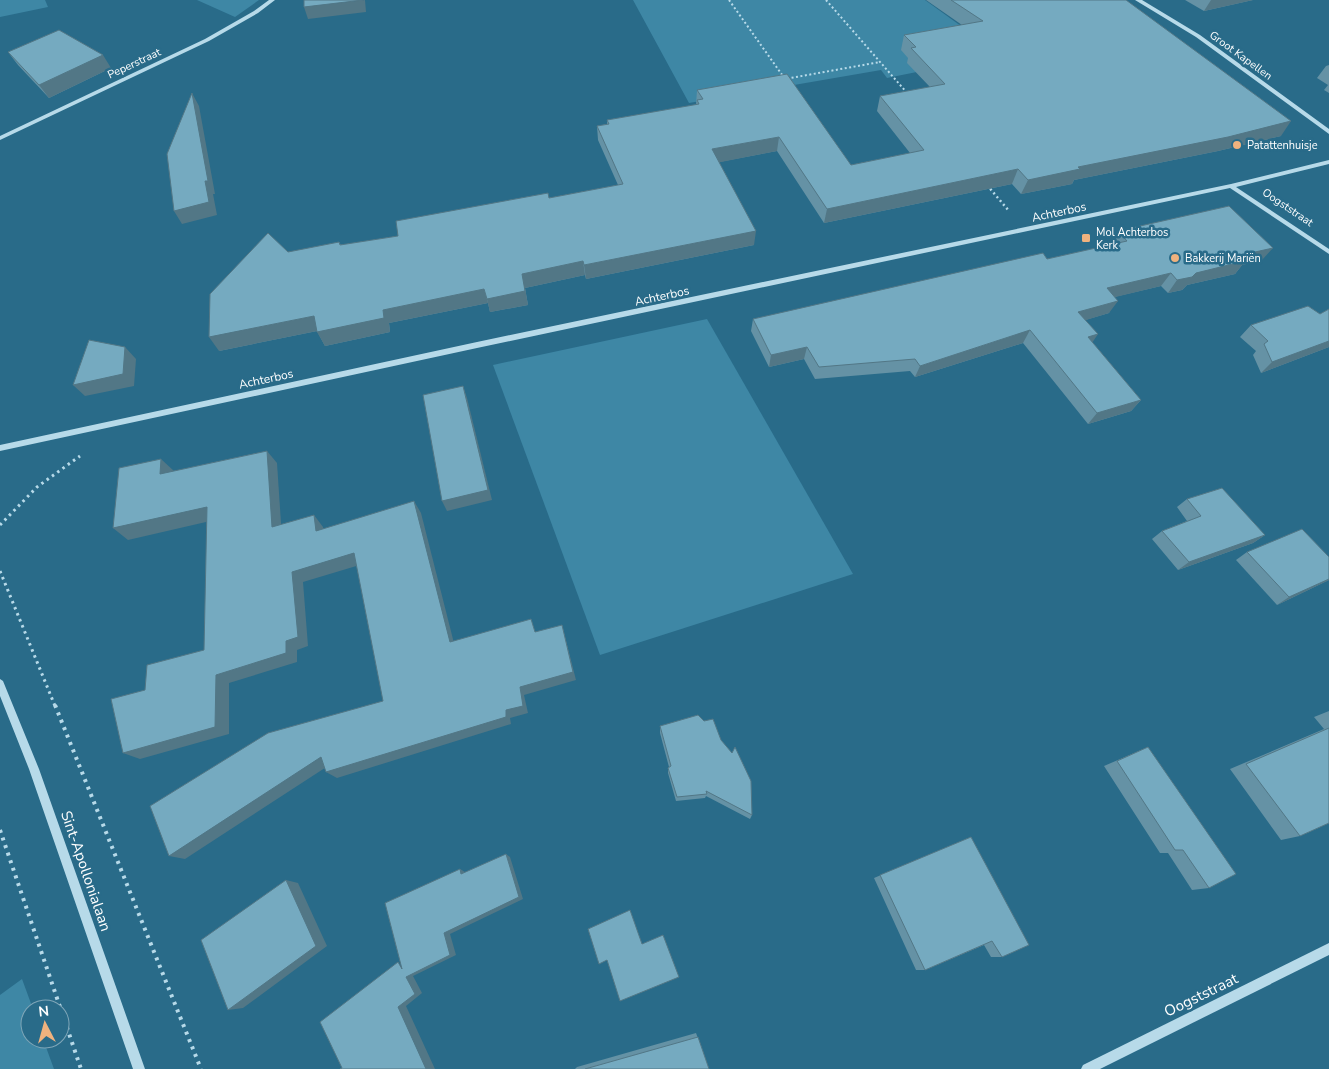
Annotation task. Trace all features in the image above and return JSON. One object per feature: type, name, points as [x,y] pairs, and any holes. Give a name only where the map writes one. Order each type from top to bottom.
[{"type":"street","name":"Peperstraat","points":[[0,138],[207,40],[256,12],[272,0]]},
{"type":"street","name":"Groot Kapellen","points":[[1138,0],[1198,36],[1329,132]]},
{"type":"street","name":"Achterbos","points":[[0,448],[1231,186],[1329,162]]},
{"type":"street","name":"Oogststraat","points":[[1231,186],[1329,252]]},
{"type":"street","name":"Sint-Apollonialaan","points":[[0,684],[34,769],[139,1069]]},
{"type":"street","name":"Oogststraat","points":[[1087,1069],[1329,949]]},
{"type":"path","points":[[729,0],[786,79],[880,62]]},
{"type":"path","points":[[826,0],[912,98]]},
{"type":"path","points":[[982,179],[1026,230]]},
{"type":"path","points":[[0,525],[28,494],[51,474],[82,454]]},
{"type":"path","points":[[0,573],[110,837],[202,1069]]},
{"type":"path","points":[[0,830],[81,1069]]},
{"type":"shaded area","points":[[0,0],[45,0],[48,7],[0,17]]},
{"type":"shaded area","points":[[197,0],[259,0],[235,17]]},
{"type":"shaded area","points":[[633,0],[925,0],[1001,55],[887,78],[881,70],[689,103]]},
{"type":"shaded area","points":[[707,319],[853,574],[600,655],[493,365]]},
{"type":"shaded area","points":[[22,979],[29,999],[20,999],[20,1049],[47,1049],[54,1069],[0,1069],[0,995]]},
{"type":"building","points":[[304,0],[363,0],[304,7]]},
{"type":"building","points":[[951,0],[1126,0],[1291,121],[1228,137],[1078,167],[1080,169],[1028,180],[1018,169],[827,209],[779,137],[712,149],[756,231],[584,265],[583,261],[522,274],[525,291],[487,299],[484,289],[383,310],[384,318],[317,332],[314,316],[209,337],[210,294],[268,233],[288,252],[339,242],[340,245],[398,236],[396,221],[548,193],[549,198],[623,184],[597,126],[609,124],[607,120],[699,104],[697,100],[703,99],[697,90],[787,74],[851,165],[924,150],[880,96],[945,84],[911,48],[916,47],[904,35],[983,21]]},
{"type":"building","points":[[59,30],[103,55],[39,85],[8,52]]},
{"type":"building","points":[[192,93],[208,181],[205,181],[209,202],[174,211],[167,154]]},
{"type":"building","points":[[1229,206],[1273,248],[1237,256],[1245,261],[1196,273],[1192,277],[1177,280],[1171,273],[1107,288],[1118,301],[1078,312],[1098,334],[1088,337],[1141,400],[1097,413],[1030,330],[920,366],[915,359],[819,367],[807,347],[771,355],[753,319],[1043,253],[1047,259],[1127,241],[1118,231]]},
{"type":"building","points":[[1308,306],[1320,314],[1329,309],[1329,341],[1272,362],[1264,344],[1268,341],[1251,325]]},
{"type":"building","points":[[89,340],[125,347],[123,374],[73,385]]},
{"type":"building","points":[[463,386],[488,490],[442,501],[423,395]]},
{"type":"building","points":[[267,451],[272,527],[314,515],[316,531],[414,501],[450,642],[531,619],[535,632],[562,625],[573,672],[520,687],[523,706],[506,710],[506,717],[326,772],[321,757],[169,856],[150,806],[268,733],[383,701],[354,553],[292,572],[298,637],[286,641],[286,653],[216,675],[215,727],[123,753],[111,699],[145,690],[147,665],[204,650],[207,507],[113,528],[119,468],[161,459],[160,474]]},
{"type":"building","points":[[1222,488],[1265,535],[1189,562],[1162,531],[1201,516],[1187,499]]},
{"type":"building","points":[[1302,529],[1329,557],[1329,579],[1289,597],[1247,552]]},
{"type":"building","points":[[698,715],[704,721],[713,719],[721,740],[732,753],[735,747],[751,781],[752,815],[706,791],[707,794],[677,797],[668,768],[671,766],[660,726]]},
{"type":"building","points":[[1329,728],[1329,823],[1300,836],[1246,764]]},
{"type":"building","points":[[1148,747],[1236,874],[1209,888],[1183,850],[1175,850],[1117,761]]},
{"type":"building","points":[[971,837],[1029,945],[1002,957],[992,941],[925,970],[880,875]]},
{"type":"building","points":[[506,854],[519,897],[444,933],[450,955],[406,977],[415,994],[398,1007],[426,1069],[340,1069],[342,1068],[320,1022],[398,962],[402,969],[385,903],[460,869],[461,874]]},
{"type":"building","points":[[286,880],[316,946],[228,1010],[201,940]]},
{"type":"building","points":[[630,910],[642,944],[663,935],[679,977],[620,1001],[607,960],[599,964],[588,929]]},
{"type":"building","points":[[698,1037],[709,1069],[585,1069]]},
{"type":"place","name":"Patattenhuisje","points":[[1237,145]]},
{"type":"place","name":"Mol Achterbos Kerk","points":[[1086,238]]},
{"type":"place","name":"Bakkerij Mariën","points":[[1175,258]]}]
